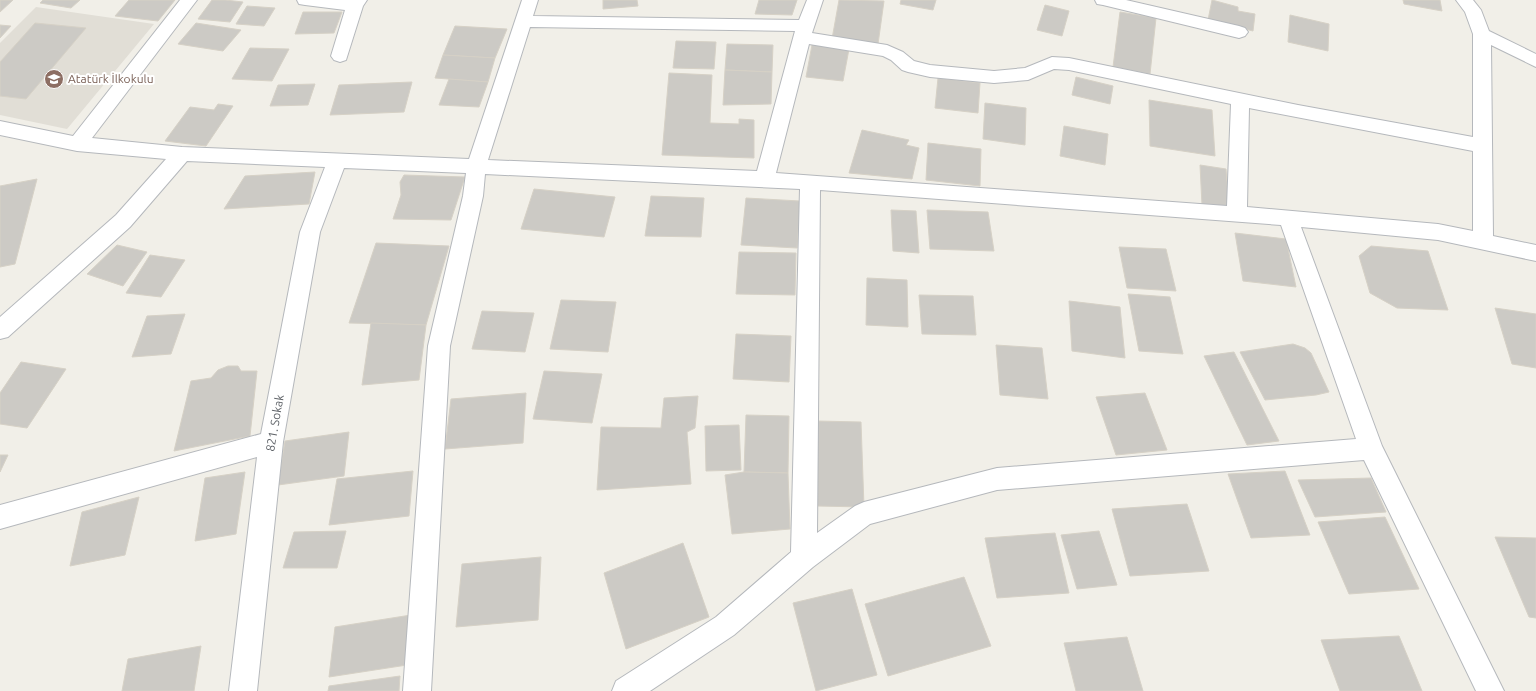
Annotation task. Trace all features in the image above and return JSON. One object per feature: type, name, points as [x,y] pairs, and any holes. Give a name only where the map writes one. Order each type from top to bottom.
[{"type":"street","points":[[77,144],[189,0]]},
{"type":"street","points":[[305,0],[357,3],[340,56]]},
{"type":"street","points":[[417,691],[439,346],[474,196],[477,165],[530,0]]},
{"type":"street","points":[[765,179],[804,32],[815,0]]},
{"type":"street","points":[[1103,0],[1239,32]]},
{"type":"street","points":[[1464,0],[1472,10],[1482,34],[1483,242]]},
{"type":"street","points":[[524,21],[715,23],[804,32],[887,51],[897,56],[908,66],[930,72],[994,77],[1028,74],[1052,63],[1069,64],[1483,146]]},
{"type":"street","points":[[1482,34],[1536,61]]},
{"type":"street","points":[[1237,215],[1240,99]]},
{"type":"street","points":[[0,128],[77,144],[182,154],[477,165],[765,179],[1288,218],[1438,232],[1536,253]]},
{"type":"street","points":[[0,330],[123,221],[182,154]]},
{"type":"street","name":"821. Sokak","points":[[243,691],[271,442],[310,232],[337,160]]},
{"type":"street","points":[[804,558],[810,183]]},
{"type":"street","points":[[1288,218],[1370,449],[1490,691]]},
{"type":"street","points":[[0,517],[271,442]]},
{"type":"street","points":[[626,691],[725,626],[804,558],[864,514],[997,479],[1370,449]]},
{"type":"shaded area","name":"Atatürk İlkokulu","points":[[36,7],[154,24],[67,129],[0,115],[0,43]]},
{"type":"building","points":[[0,0],[13,0],[0,12]]},
{"type":"building","points":[[43,0],[80,0],[71,8],[40,3]]},
{"type":"building","points":[[129,0],[175,0],[158,21],[115,16]]},
{"type":"building","points":[[212,0],[243,2],[230,22],[198,19]]},
{"type":"building","points":[[603,0],[637,0],[638,6],[603,9]]},
{"type":"building","points":[[759,0],[797,0],[792,15],[755,14]]},
{"type":"building","points":[[839,0],[884,1],[878,44],[832,39]]},
{"type":"building","points":[[901,0],[936,0],[933,10],[900,4]]},
{"type":"building","points":[[1212,0],[1238,7],[1238,11],[1255,14],[1253,31],[1208,20]]},
{"type":"building","points":[[1403,0],[1440,0],[1442,11],[1404,4]]},
{"type":"building","points":[[1045,5],[1069,11],[1062,36],[1037,30]]},
{"type":"building","points":[[247,6],[275,8],[264,26],[236,24]]},
{"type":"building","points":[[303,12],[342,12],[334,33],[295,34]]},
{"type":"building","points":[[1120,12],[1156,18],[1150,74],[1113,67]]},
{"type":"building","points":[[1290,15],[1329,24],[1328,51],[1288,42]]},
{"type":"building","points":[[35,23],[86,28],[26,99],[0,96],[0,62]]},
{"type":"building","points":[[196,23],[241,30],[223,51],[178,44]]},
{"type":"building","points":[[0,25],[11,26],[0,38]]},
{"type":"building","points":[[455,26],[507,29],[495,58],[443,55]]},
{"type":"building","points":[[676,41],[716,42],[714,69],[673,68]]},
{"type":"building","points":[[727,44],[773,45],[772,72],[725,70]]},
{"type":"building","points":[[812,45],[849,49],[843,81],[806,77]]},
{"type":"building","points":[[250,48],[289,49],[272,81],[232,79]]},
{"type":"building","points":[[443,55],[495,58],[488,82],[435,78]]},
{"type":"building","points":[[725,70],[772,72],[771,104],[723,105]]},
{"type":"building","points":[[669,73],[712,75],[710,123],[739,124],[739,119],[754,120],[754,158],[662,155]]},
{"type":"building","points":[[1076,77],[1113,86],[1110,104],[1072,95]]},
{"type":"building","points":[[938,78],[980,83],[978,113],[935,108]]},
{"type":"building","points":[[449,79],[488,82],[479,107],[439,105]]},
{"type":"building","points":[[412,82],[404,112],[330,115],[339,85]]},
{"type":"building","points":[[315,84],[308,105],[270,106],[278,85]]},
{"type":"building","points":[[1149,100],[1212,110],[1215,156],[1150,146]]},
{"type":"building","points":[[985,103],[1026,108],[1025,145],[983,139]]},
{"type":"building","points":[[218,104],[233,106],[206,146],[165,141],[190,107],[214,110]]},
{"type":"building","points":[[1064,126],[1108,134],[1105,165],[1060,156]]},
{"type":"building","points":[[862,130],[909,140],[906,145],[919,148],[912,179],[849,173]]},
{"type":"building","points":[[928,143],[981,149],[980,186],[926,180]]},
{"type":"building","points":[[1200,165],[1226,169],[1229,209],[1202,205]]},
{"type":"building","points":[[315,172],[309,204],[224,209],[245,176]]},
{"type":"building","points":[[404,175],[465,177],[451,220],[393,219],[401,195],[400,182]]},
{"type":"building","points":[[37,179],[15,264],[0,267],[0,186]]},
{"type":"building","points":[[534,189],[615,197],[604,237],[521,229]]},
{"type":"building","points":[[651,196],[704,198],[701,237],[645,236]]},
{"type":"building","points":[[746,198],[800,201],[797,248],[741,245]]},
{"type":"building","points":[[891,210],[916,211],[919,253],[893,251]]},
{"type":"building","points":[[927,210],[988,212],[994,251],[930,249]]},
{"type":"building","points":[[1235,233],[1286,239],[1296,287],[1243,281]]},
{"type":"building","points":[[376,243],[449,246],[426,325],[349,323]]},
{"type":"building","points":[[117,245],[147,252],[123,286],[87,274]]},
{"type":"building","points":[[1371,246],[1428,251],[1448,310],[1397,308],[1370,293],[1359,256]]},
{"type":"building","points":[[1119,247],[1166,249],[1176,291],[1127,288]]},
{"type":"building","points":[[739,252],[796,253],[795,295],[736,294]]},
{"type":"building","points":[[150,255],[185,260],[161,297],[126,293]]},
{"type":"building","points":[[867,278],[907,280],[908,327],[866,325]]},
{"type":"building","points":[[1128,294],[1170,297],[1183,354],[1139,351]]},
{"type":"building","points":[[919,295],[973,296],[976,335],[922,334]]},
{"type":"building","points":[[561,300],[616,302],[608,352],[550,349]]},
{"type":"building","points":[[1069,301],[1120,307],[1125,358],[1072,351]]},
{"type":"building","points":[[1495,308],[1536,314],[1536,368],[1512,364]]},
{"type":"building","points":[[482,311],[534,313],[525,352],[472,349]]},
{"type":"building","points":[[185,314],[171,354],[132,357],[147,316]]},
{"type":"building","points":[[371,323],[426,325],[419,380],[362,385]]},
{"type":"building","points":[[736,334],[791,336],[789,382],[733,379]]},
{"type":"building","points":[[1293,344],[1305,348],[1311,353],[1329,392],[1316,395],[1265,400],[1240,352]]},
{"type":"building","points":[[996,345],[1042,348],[1048,399],[1000,395]]},
{"type":"building","points":[[1234,352],[1279,441],[1247,445],[1204,356]]},
{"type":"building","points":[[21,362],[66,369],[27,428],[0,424],[0,393]]},
{"type":"building","points":[[228,366],[238,366],[241,371],[257,371],[250,436],[174,451],[191,381],[211,378],[218,370]]},
{"type":"building","points":[[544,371],[602,374],[592,423],[533,419]]},
{"type":"building","points":[[526,393],[523,443],[445,449],[451,399]]},
{"type":"building","points":[[1145,393],[1167,450],[1116,455],[1096,397]]},
{"type":"building","points":[[698,396],[695,428],[687,432],[691,484],[597,490],[601,427],[661,428],[664,398]]},
{"type":"building","points":[[746,415],[789,416],[788,473],[744,472]]},
{"type":"building","points":[[817,421],[861,422],[864,507],[817,506]]},
{"type":"building","points":[[739,425],[741,470],[706,471],[705,426]]},
{"type":"building","points":[[349,432],[344,476],[278,485],[285,441]]},
{"type":"building","points":[[0,455],[8,455],[0,472]]},
{"type":"building","points":[[413,471],[409,516],[329,525],[337,479]]},
{"type":"building","points":[[1285,471],[1310,535],[1251,538],[1228,474]]},
{"type":"building","points":[[245,472],[236,534],[195,541],[205,478]]},
{"type":"building","points":[[744,472],[788,473],[790,529],[732,534],[725,475]]},
{"type":"building","points":[[1371,478],[1386,512],[1315,517],[1298,480]]},
{"type":"building","points":[[139,497],[125,555],[70,566],[82,512]]},
{"type":"building","points":[[1187,504],[1209,571],[1130,576],[1112,509]]},
{"type":"building","points":[[1385,517],[1419,589],[1349,594],[1318,522]]},
{"type":"building","points":[[346,531],[337,568],[283,568],[294,532]]},
{"type":"building","points":[[1099,531],[1117,585],[1077,589],[1061,535]]},
{"type":"building","points":[[1055,533],[1069,593],[997,598],[985,538]]},
{"type":"building","points":[[1495,537],[1536,538],[1536,618],[1529,617]]},
{"type":"building","points":[[683,543],[709,617],[626,649],[604,573]]},
{"type":"building","points":[[541,557],[538,620],[456,627],[462,564]]},
{"type":"building","points":[[964,577],[991,646],[888,676],[865,604]]},
{"type":"building","points":[[852,589],[877,675],[816,691],[793,603]]},
{"type":"building","points":[[411,615],[407,665],[329,677],[335,627]]},
{"type":"building","points":[[1399,636],[1422,691],[1340,691],[1321,640]]},
{"type":"building","points":[[1127,637],[1143,691],[1076,691],[1064,643]]},
{"type":"building","points":[[201,646],[194,691],[122,691],[128,659]]},
{"type":"building","points":[[400,676],[399,691],[328,691],[329,686]]},
{"type":"place","name":"Atatürk İlkokulu","points":[[54,79]]}]
